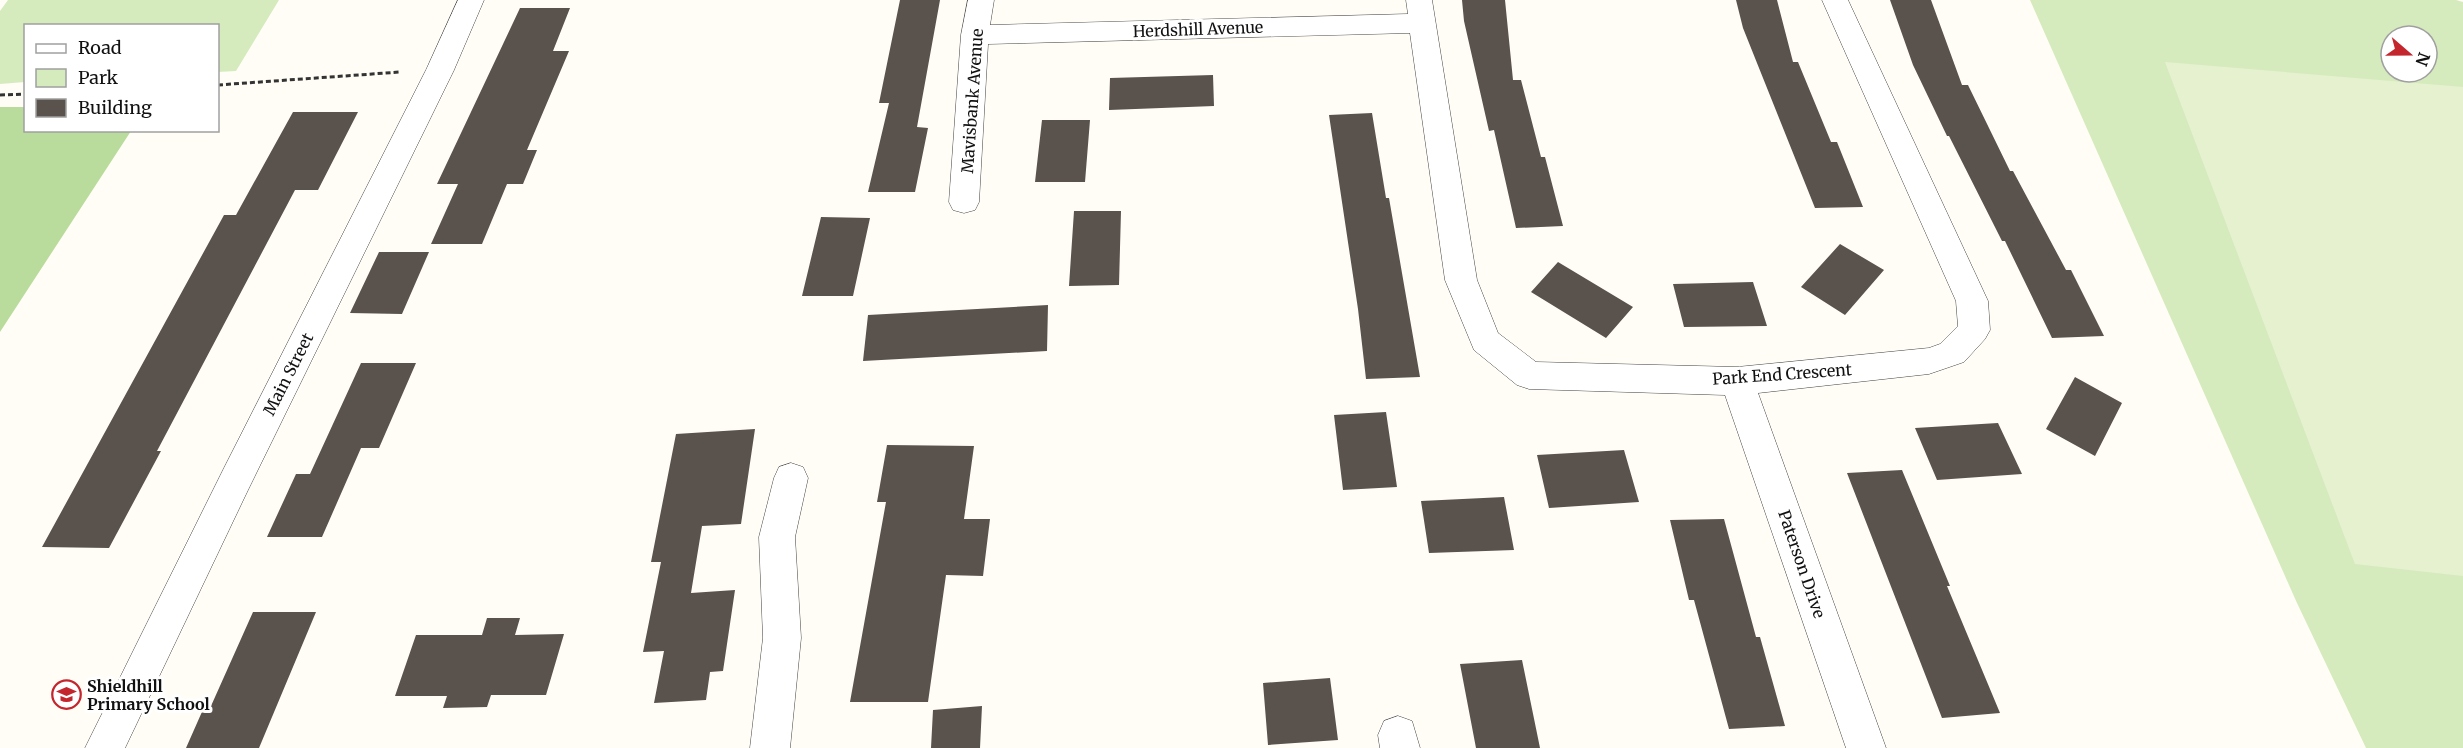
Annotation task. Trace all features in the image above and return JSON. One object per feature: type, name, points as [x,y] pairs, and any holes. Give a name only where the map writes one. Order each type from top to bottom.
[{"type":"street","name":"Main Street","points":[[105,748],[440,70],[471,0]]},
{"type":"street","name":"Mavisbank Avenue","points":[[964,202],[975,35],[981,0]]},
{"type":"street","name":"Park End Crescent","points":[[1421,11],[1461,280],[1485,341],[1529,375],[1605,379],[1737,381],[1929,362],[1952,353],[1974,330],[1972,301],[1875,94],[1835,0]]},
{"type":"street","name":"Herdshill Avenue","points":[[975,35],[1421,11]]},
{"type":"street","name":"Paterson Drive","points":[[1737,381],[1866,748]]},
{"type":"street","points":[[770,748],[782,638],[777,537],[791,478]]},
{"type":"path","points":[[219,86],[440,70]]},
{"type":"path","points":[[0,95],[24,94]]},
{"type":"green space","points":[[8,0],[279,0],[236,71],[219,72],[219,24],[24,24],[24,82],[0,84],[0,11]]},
{"type":"green space","points":[[2030,0],[2456,0],[2463,2],[2463,748],[2366,748],[2297,603]]},
{"type":"green space","points":[[2165,62],[2379,80],[2379,84],[2463,87],[2463,576],[2355,564]]},
{"type":"green space","points":[[0,107],[24,107],[24,132],[130,132],[0,332]]},
{"type":"building","points":[[900,0],[940,0],[917,127],[928,128],[915,192],[868,192],[889,103],[879,103]]},
{"type":"building","points":[[1462,0],[1505,0],[1513,80],[1521,80],[1541,157],[1545,157],[1563,226],[1516,228],[1494,130],[1489,131],[1464,21]]},
{"type":"building","points":[[1736,0],[1777,0],[1793,62],[1798,62],[1831,142],[1837,142],[1863,207],[1815,208],[1743,28]]},
{"type":"building","points":[[1890,0],[1931,0],[1962,85],[1968,85],[2010,171],[2013,171],[2066,270],[2071,270],[2104,336],[2052,338],[2005,241],[2002,241],[1947,136],[1913,65]]},
{"type":"building","points":[[520,8],[570,8],[553,51],[569,51],[527,150],[537,150],[523,184],[507,184],[482,244],[431,244],[458,184],[437,184]]},
{"type":"building","points":[[1213,75],[1214,106],[1109,110],[1110,78]]},
{"type":"building","points":[[293,112],[358,112],[318,190],[295,190],[157,451],[161,451],[109,548],[42,547],[224,215],[236,215]]},
{"type":"building","points":[[1372,113],[1420,377],[1366,379],[1329,115]]},
{"type":"building","points":[[1042,120],[1090,120],[1085,182],[1035,182]]},
{"type":"building","points":[[1074,211],[1121,211],[1119,285],[1069,286]]},
{"type":"building","points":[[821,217],[870,218],[853,296],[802,296]]},
{"type":"building","points":[[1840,244],[1884,270],[1845,315],[1801,287]]},
{"type":"building","points":[[379,252],[429,252],[402,314],[350,313]]},
{"type":"building","points":[[1558,262],[1633,307],[1606,338],[1531,292]]},
{"type":"building","points":[[1753,282],[1767,326],[1684,327],[1673,284]]},
{"type":"building","points":[[1048,305],[1047,351],[863,361],[868,315]]},
{"type":"building","points":[[361,363],[416,363],[379,448],[361,448],[322,537],[267,537],[296,474],[310,474]]},
{"type":"building","points":[[2075,377],[2122,403],[2095,456],[2046,429]]},
{"type":"building","points":[[1386,412],[1397,487],[1343,490],[1334,415]]},
{"type":"building","points":[[1998,423],[2022,474],[1937,480],[1915,428]]},
{"type":"building","points":[[755,429],[741,524],[702,526],[691,593],[735,590],[723,671],[710,672],[706,700],[654,703],[664,651],[643,652],[661,562],[651,562],[676,434]]},
{"type":"building","points":[[887,445],[974,446],[964,519],[990,519],[983,576],[946,575],[928,702],[850,702],[886,502],[877,502]]},
{"type":"building","points":[[1624,450],[1639,502],[1549,508],[1537,455]]},
{"type":"building","points":[[1902,470],[2000,713],[1942,718],[1847,473]]},
{"type":"building","points":[[1504,497],[1514,550],[1429,553],[1421,501]]},
{"type":"building","points":[[1724,519],[1756,637],[1760,637],[1785,726],[1729,729],[1694,600],[1689,600],[1670,520]]},
{"type":"building","points":[[253,612],[316,612],[259,748],[186,748],[205,705],[211,706]]},
{"type":"building","points":[[487,618],[520,618],[515,635],[564,634],[546,695],[491,695],[487,707],[443,708],[447,696],[395,696],[416,635],[482,635]]},
{"type":"building","points":[[1522,660],[1540,748],[1476,748],[1460,664]]},
{"type":"building","points":[[1330,678],[1338,740],[1268,745],[1263,683]]},
{"type":"building","points":[[982,706],[980,748],[931,748],[933,710]]},
{"type":"place","name":"Shieldhill Primary School","points":[[66,695]]}]
